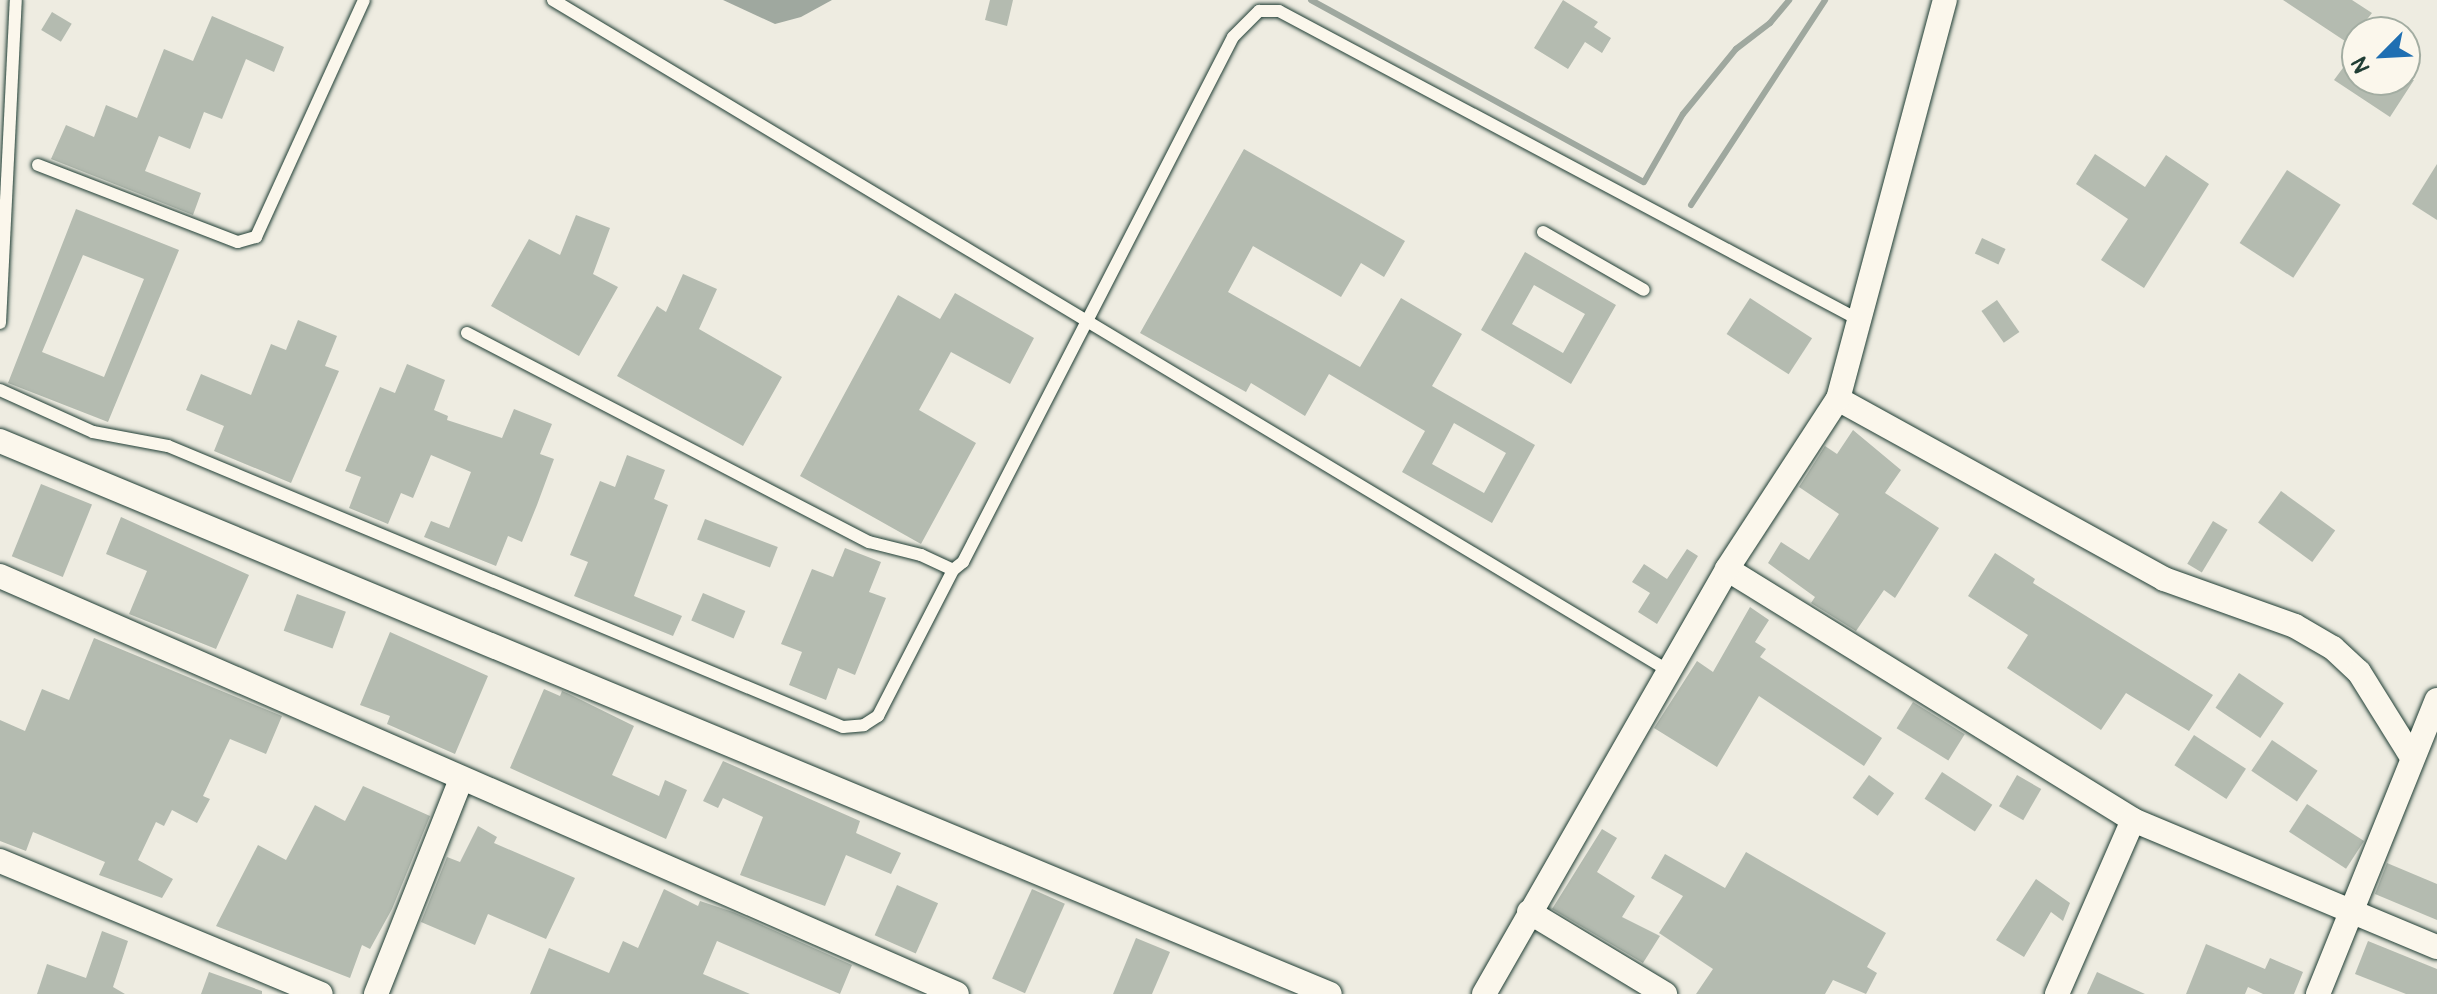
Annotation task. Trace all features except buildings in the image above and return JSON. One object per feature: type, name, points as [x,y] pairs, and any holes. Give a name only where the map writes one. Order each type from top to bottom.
[{"type":"street","points":[[1484,994],[1727,569],[1838,399],[1945,0]]},
{"type":"street","points":[[1838,399],[2164,579],[2295,626],[2333,648],[2359,672],[2412,757]]},
{"type":"street","points":[[0,441],[1330,994]]},
{"type":"street","points":[[1727,569],[2133,820],[2437,947]]},
{"type":"street","points":[[0,576],[957,994]]},
{"type":"street","points":[[2318,994],[2437,700]]},
{"type":"street","points":[[376,994],[461,779]]},
{"type":"street","points":[[2057,994],[2133,820]]},
{"type":"street","points":[[0,861],[321,994]]},
{"type":"street","points":[[1529,912],[1665,994]]},
{"type":"lane","points":[[0,323],[16,0]]},
{"type":"lane","points":[[38,165],[238,242],[256,237],[266,230],[364,0]]},
{"type":"lane","points":[[553,0],[1669,671]]},
{"type":"lane","points":[[0,390],[93,432],[168,446],[843,727],[864,725],[878,716],[953,570],[963,562],[1233,37],[1262,6],[1279,11],[1861,321]]},
{"type":"lane","points":[[1543,232],[1644,290]]},
{"type":"lane","points":[[467,333],[869,542],[921,555],[953,570]]},
{"type":"shaded area","points":[[723,0],[832,0],[801,17],[775,24]]},
{"type":"waterway","points":[[1311,0],[1644,182],[1683,114],[1736,49],[1770,23],[1789,0]]},
{"type":"waterway","points":[[1691,205],[1825,0]]}]
